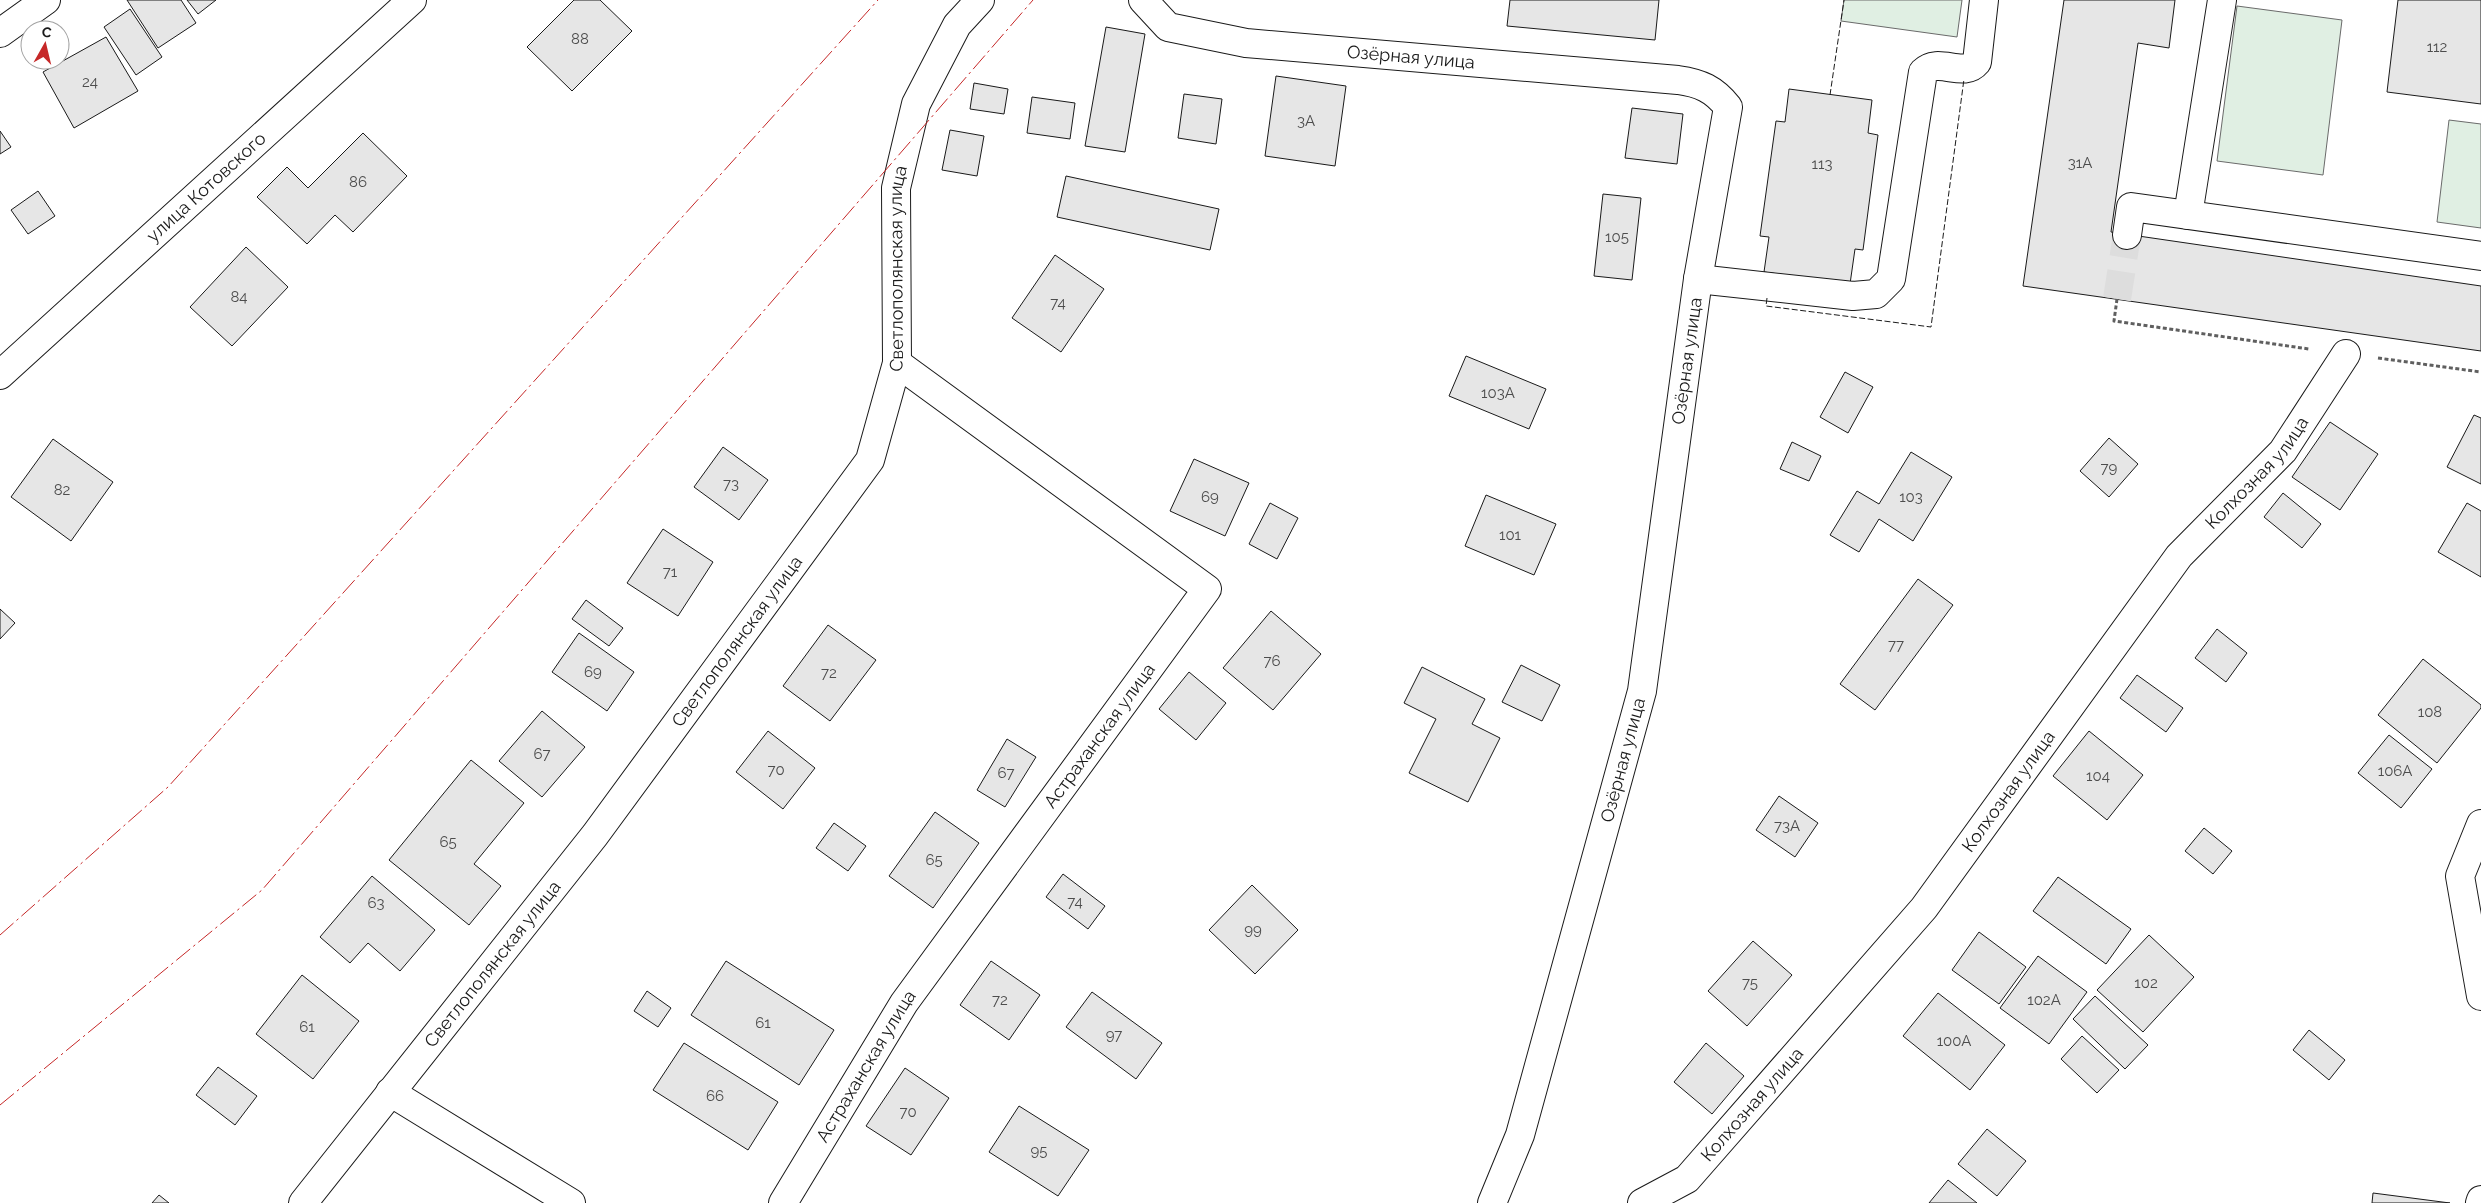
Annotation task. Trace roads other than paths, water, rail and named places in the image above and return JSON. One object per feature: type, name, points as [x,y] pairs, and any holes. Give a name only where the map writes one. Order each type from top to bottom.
[{"type":"street","points":[[0,33],[46,0]]},
{"type":"street","name":"улица Котовского","points":[[0,375],[412,0]]},
{"type":"street","name":"Светлополянская улица","points":[[303,1203],[595,835],[870,460],[897,363],[896,188],[916,104],[957,25],[980,0]]},
{"type":"street","name":"Озёрная улица","points":[[1143,0],[1168,27],[1246,43],[1700,83],[1720,95],[1728,107],[1698,280],[1642,692],[1520,1135],[1492,1203]]},
{"type":"street","points":[[1698,280],[1853,296],[1876,294],[1891,278],[1923,72],[1929,66],[1936,65],[1965,69],[1972,68],[1977,62],[1984,0]]},
{"type":"street","points":[[2188,215],[2222,0]]},
{"type":"street","points":[[2127,235],[2131,207],[2481,256]]},
{"type":"street","name":"Колхозная улица","points":[[1642,1203],[1686,1179],[1924,908],[2179,556],[2283,451],[2346,354]]},
{"type":"street","name":"Астраханская улица","points":[[783,1203],[904,1003],[1207,589],[897,363]]},
{"type":"street","points":[[2481,824],[2460,876],[2481,996]]},
{"type":"street","points":[[390,1092],[571,1203]]},
{"type":"tunnel","points":[[2117,299],[2127,235]]}]
